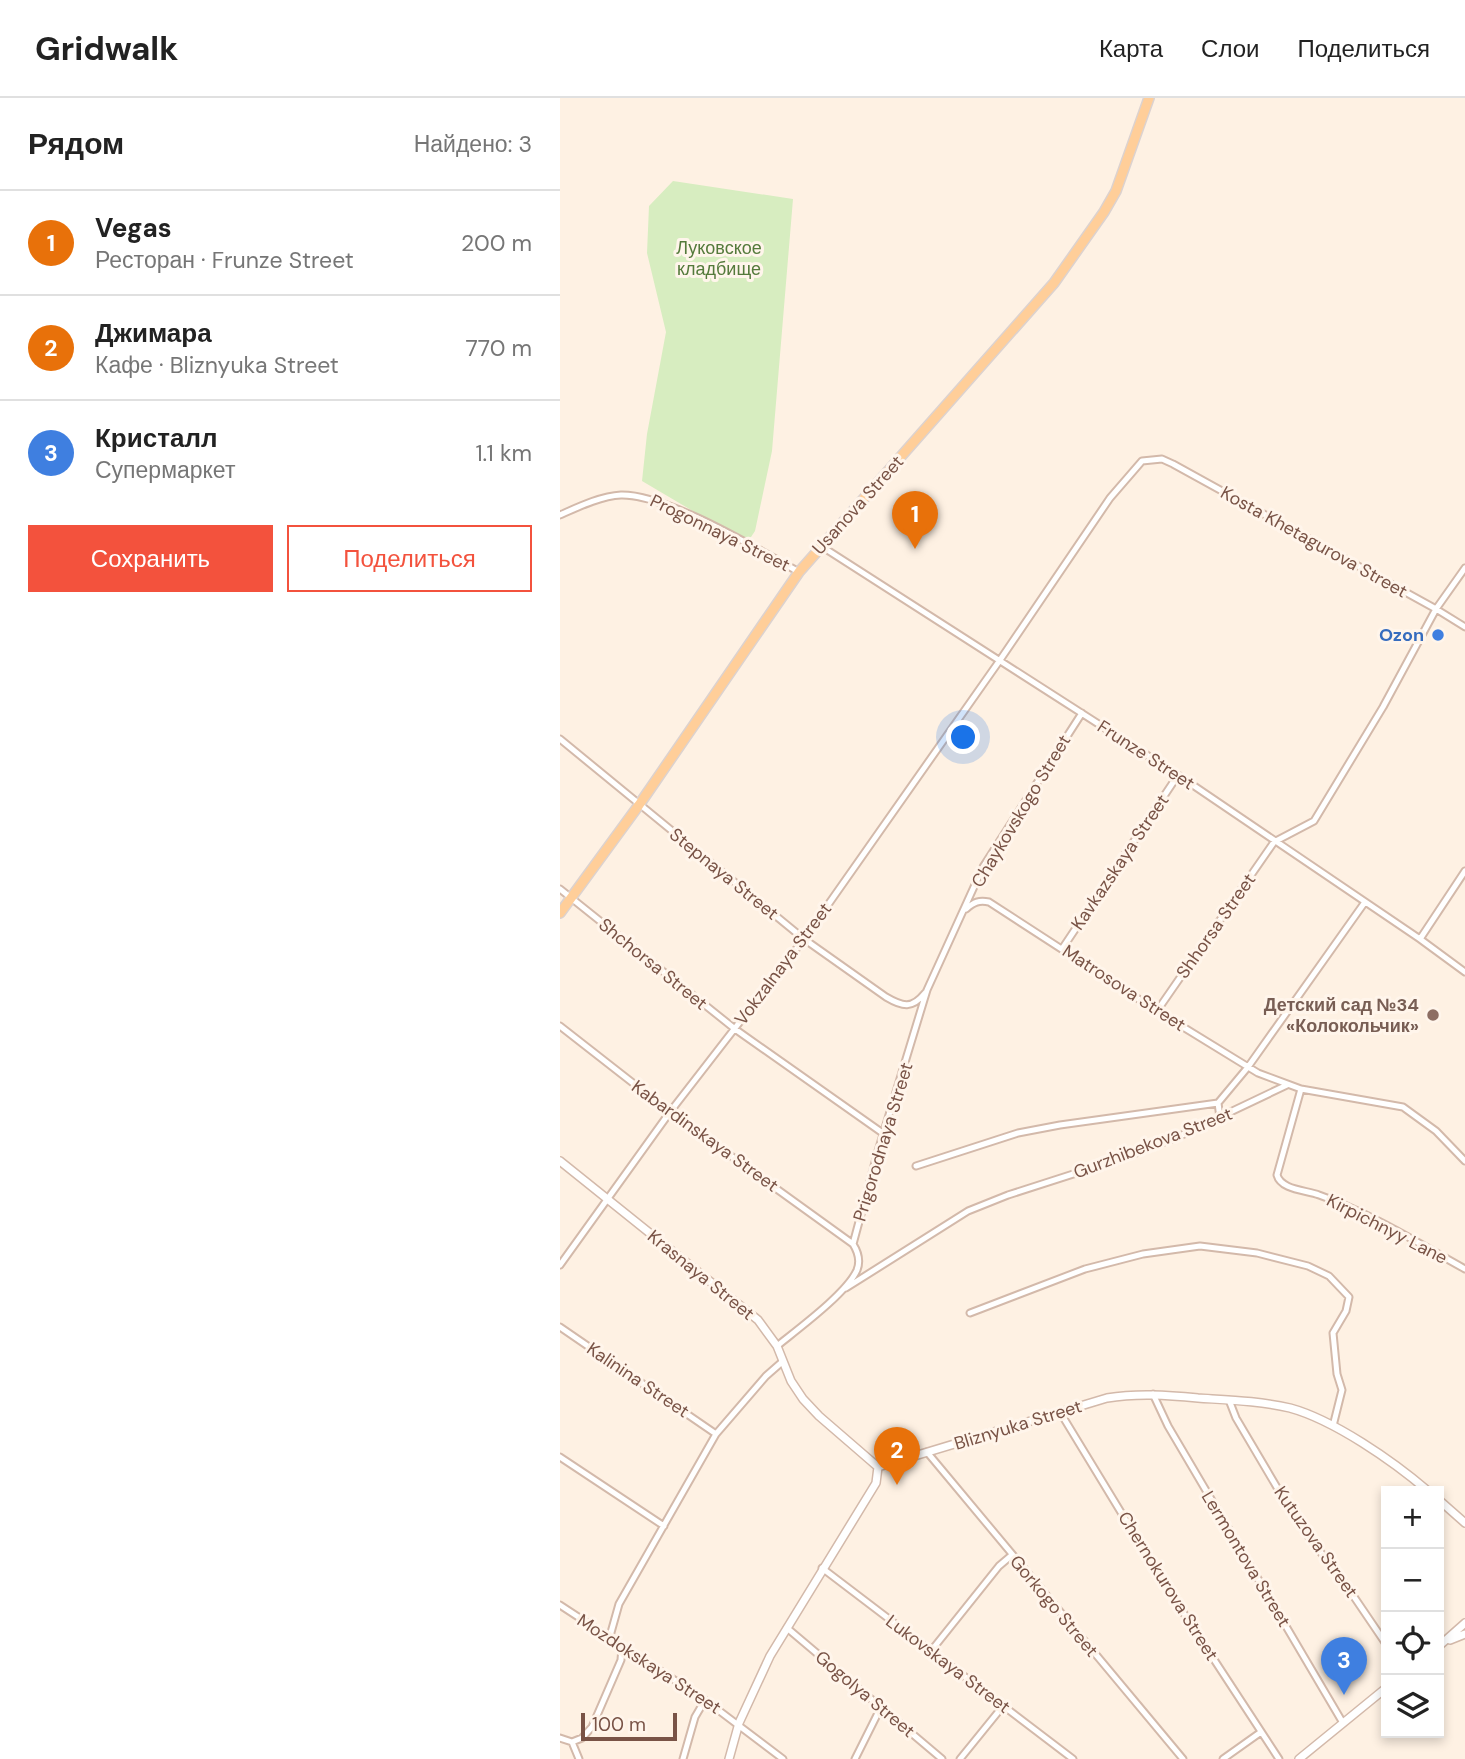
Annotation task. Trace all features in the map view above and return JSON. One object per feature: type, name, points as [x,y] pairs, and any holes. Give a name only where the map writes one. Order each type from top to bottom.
[{"type":"main road","name":"Usanova Street","points":[[560,913],[639,805],[799,572],[1054,283],[1116,191],[1149,98]]},
{"type":"street","name":"Kosta Khetagurova Street","points":[[1162,459],[1465,627]]},
{"type":"street","name":"Vokzalnaya Street","points":[[560,1265],[670,1112],[804,939],[1110,498],[1142,461],[1162,459]]},
{"type":"street","name":"Progonnaya Street","points":[[560,515],[618,495],[643,496],[734,537],[799,572]]},
{"type":"street","name":"Frunze Street","points":[[821,546],[1178,775],[1465,972]]},
{"type":"street","points":[[1274,842],[1314,821],[1383,707],[1436,609],[1465,568]]},
{"type":"street","name":"Chaykovskogo Street","points":[[964,911],[983,867],[1082,713]]},
{"type":"street","name":"Stepnaya Street","points":[[560,739],[804,939],[900,1005],[909,1006],[918,1002],[927,990]]},
{"type":"street","name":"Kavkazskaya Street","points":[[1062,949],[1178,775]]},
{"type":"street","name":"Shhorsa Street","points":[[1157,1011],[1274,842]]},
{"type":"street","points":[[1420,939],[1465,871]]},
{"type":"street","name":"Shchorsa Street","points":[[560,889],[735,1029],[884,1134]]},
{"type":"street","name":"Matrosova Street","points":[[964,911],[972,903],[981,900],[989,902],[1248,1067],[1287,1085]]},
{"type":"street","points":[[916,1166],[1029,1131],[1218,1103],[1248,1067],[1365,902]]},
{"type":"street","name":"Prigorodnaya Street","points":[[777,1346],[841,1291],[856,1272],[858,1251],[853,1244],[927,990],[964,911]]},
{"type":"street","name":"Kabardinskaya Street","points":[[560,1026],[670,1112],[853,1244]]},
{"type":"street","points":[[1287,1085],[1404,1107],[1436,1131],[1465,1161]]},
{"type":"street","name":"Gurzhibekova Street","points":[[841,1291],[968,1211],[1008,1195],[1123,1158],[1220,1118],[1287,1085]]},
{"type":"street","name":"Kirpichnyy Lane","points":[[1301,1089],[1277,1175],[1279,1180],[1357,1212],[1465,1269]]},
{"type":"street","points":[[1218,1103],[1220,1118]]},
{"type":"street","name":"Krasnaya Street","points":[[560,1161],[741,1305],[769,1333],[803,1399],[826,1423],[878,1467]]},
{"type":"street","points":[[970,1313],[1061,1276],[1143,1254],[1200,1247],[1257,1253],[1308,1266],[1329,1276],[1349,1297],[1346,1311],[1333,1333],[1337,1374],[1342,1390],[1333,1426]]},
{"type":"street","name":"Kalinina Street","points":[[560,1327],[716,1434]]},
{"type":"street","points":[[610,1636],[619,1604],[716,1434],[766,1376],[782,1362]]},
{"type":"street","name":"Bliznyuka Street","points":[[878,1467],[1107,1398],[1153,1394],[1229,1400],[1291,1409],[1333,1426],[1405,1472],[1422,1486]]},
{"type":"street","name":"Lermontova Street","points":[[1153,1394],[1168,1426],[1343,1723]]},
{"type":"street","name":"Kutuzova Street","points":[[1229,1400],[1236,1418],[1298,1523],[1346,1585],[1381,1637]]},
{"type":"street","name":"Chernokurova Street","points":[[1060,1412],[1164,1583],[1279,1759]]},
{"type":"street","name":"Gorkogo Street","points":[[927,1452],[1182,1759]]},
{"type":"street","points":[[560,1457],[664,1526]]},
{"type":"street","points":[[729,1759],[739,1723],[770,1656],[876,1483],[878,1467]]},
{"type":"street","points":[[1444,1504],[1465,1523]]},
{"type":"street","points":[[931,1651],[999,1566],[1012,1555]]},
{"type":"street","name":"Lukovskaya Street","points":[[822,1568],[1073,1759]]},
{"type":"street","name":"Mozdokskaya Street","points":[[560,1605],[739,1723],[783,1759]]},
{"type":"street","points":[[1444,1641],[1465,1623]]},
{"type":"street","name":"Gogolya Street","points":[[787,1628],[942,1759]]},
{"type":"street","points":[[1444,1643],[1465,1634]]},
{"type":"street","points":[[560,1738],[572,1742],[582,1738],[592,1727],[621,1660],[622,1647]]},
{"type":"street","points":[[1299,1759],[1381,1692]]},
{"type":"street","points":[[683,1759],[695,1717],[705,1700]]},
{"type":"street","points":[[960,1759],[1003,1706]]},
{"type":"street","points":[[855,1759],[881,1707]]},
{"type":"street","points":[[1223,1759],[1261,1732]]},
{"type":"street","points":[[572,1742],[579,1759]]},
{"type":"green space","name":"Луковское кладбище","points":[[673,181],[793,199],[772,451],[755,531],[747,543],[642,481],[647,434],[666,332],[647,253],[649,206]]},
{"type":"place","name":"Vegas","points":[[915,549]]},
{"type":"place","name":"Ozon","points":[[1438,635]]},
{"type":"place","name":"Детский сад №34 «Колокольчик»","points":[[1433,1015]]},
{"type":"place","name":"Джимара","points":[[897,1485]]},
{"type":"place","name":"Кристалл","points":[[1344,1695]]}]
